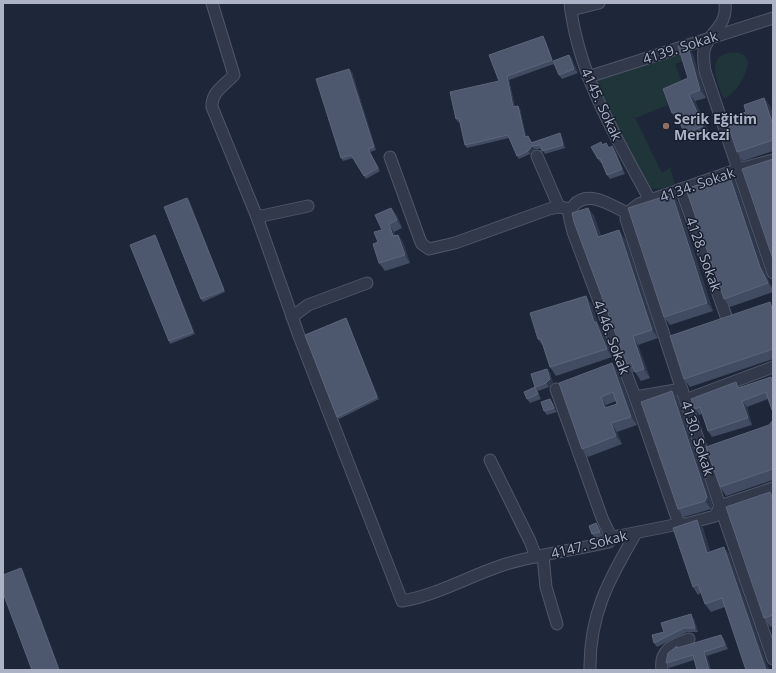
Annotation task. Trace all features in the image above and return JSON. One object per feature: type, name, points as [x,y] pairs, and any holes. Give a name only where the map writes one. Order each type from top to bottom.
[{"type":"street","points":[[212,3],[234,75],[217,90],[211,100],[212,107],[256,217],[292,317],[308,305],[367,283]]},
{"type":"street","points":[[570,7],[599,3]]},
{"type":"street","points":[[725,3],[725,15],[704,51],[705,71],[773,273]]},
{"type":"street","name":"4145. Sokak","points":[[570,7],[575,35],[588,77],[602,109],[650,200]]},
{"type":"street","name":"4139. Sokak","points":[[588,77],[714,34],[773,18]]},
{"type":"street","name":"4146. Sokak","points":[[537,156],[569,214],[573,232],[635,397],[679,524]]},
{"type":"street","points":[[390,157],[420,240],[422,244],[429,249],[455,243],[526,216],[565,208],[578,201],[591,198],[599,199],[626,214]]},
{"type":"street","name":"4134. Sokak","points":[[626,214],[634,207],[650,200],[773,160]]},
{"type":"street","name":"4128. Sokak","points":[[681,190],[726,319]]},
{"type":"street","points":[[256,217],[308,206]]},
{"type":"street","name":"4130. Sokak","points":[[626,214],[627,224],[685,400],[706,451],[720,506],[769,637],[773,659]]},
{"type":"street","points":[[713,324],[740,314]]},
{"type":"street","name":"4147. Sokak","points":[[292,317],[402,601],[418,598],[508,564],[608,542],[613,537],[679,524],[686,524],[715,516],[720,506],[773,488]]},
{"type":"street","points":[[666,340],[679,336]]},
{"type":"street","points":[[685,400],[773,367]]},
{"type":"street","points":[[556,389],[602,518],[609,533],[613,537]]},
{"type":"street","points":[[635,397],[682,389]]},
{"type":"street","points":[[490,460],[539,557],[557,624]]},
{"type":"street","points":[[590,670],[589,659],[596,613],[610,577],[636,533]]},
{"type":"street","points":[[662,670],[661,660],[664,652],[671,646],[689,639]]},
{"type":"green space","points":[[682,51],[685,60],[675,64],[682,82],[663,91],[668,105],[635,118],[662,173],[670,168],[675,184],[654,189],[647,186],[597,89],[596,84],[601,77]]},
{"type":"green space","points":[[728,53],[743,55],[747,59],[748,63],[745,73],[737,88],[725,98],[723,97],[715,72],[715,65],[721,56]]},
{"type":"building","points":[[543,36],[552,60],[507,76],[513,107],[518,106],[525,137],[528,136],[531,143],[560,133],[563,145],[542,151],[541,145],[532,146],[528,151],[517,156],[508,135],[465,145],[459,118],[456,119],[450,92],[499,81],[489,55]]},
{"type":"building","points":[[684,44],[688,47],[700,90],[689,94],[703,126],[685,134],[675,112],[672,113],[663,89],[688,78],[678,46]]},
{"type":"building","points":[[569,55],[574,69],[559,75],[553,61]]},
{"type":"building","points":[[349,69],[374,147],[368,149],[378,168],[364,176],[351,155],[341,158],[316,79]]},
{"type":"building","points":[[764,98],[773,125],[773,140],[737,152],[726,119],[746,112],[744,105]]},
{"type":"building","points":[[601,142],[602,145],[606,143],[609,148],[612,146],[622,169],[607,175],[600,158],[598,159],[591,147]]},
{"type":"building","points":[[773,159],[773,259],[742,169]]},
{"type":"building","points":[[729,174],[760,267],[768,283],[724,299],[686,189]]},
{"type":"building","points":[[672,194],[707,303],[664,317],[628,208]]},
{"type":"building","points":[[187,198],[224,290],[201,299],[164,207]]},
{"type":"building","points":[[391,208],[397,220],[389,224],[393,236],[398,235],[405,255],[379,263],[373,244],[378,242],[374,232],[382,230],[375,215]]},
{"type":"building","points":[[588,208],[598,237],[619,230],[652,330],[633,336],[644,369],[635,372],[631,362],[627,364],[574,222],[572,213]]},
{"type":"building","points":[[155,235],[193,332],[169,341],[130,245]]},
{"type":"building","points":[[586,296],[594,322],[596,322],[607,349],[550,367],[541,339],[538,339],[530,313]]},
{"type":"building","points":[[770,302],[773,311],[773,349],[684,379],[670,336]]},
{"type":"building","points":[[346,318],[377,397],[337,417],[305,335]]},
{"type":"building","points":[[612,363],[631,417],[611,423],[616,436],[582,449],[559,383]],"holes":[[[613,392],[617,404],[605,408],[601,397]]]},
{"type":"building","points":[[547,369],[550,379],[546,383],[535,387],[531,374]]},
{"type":"building","points":[[771,377],[773,384],[772,410],[766,392],[742,401],[748,418],[708,431],[700,407],[695,409],[691,399],[736,382],[738,388]]},
{"type":"building","points":[[535,387],[538,394],[527,399],[524,392]]},
{"type":"building","points":[[672,391],[707,497],[705,501],[678,509],[641,402]]},
{"type":"building","points":[[550,399],[554,408],[544,411],[541,402]]},
{"type":"building","points":[[773,420],[773,469],[720,487],[706,447],[769,425]]},
{"type":"building","points":[[770,492],[773,500],[773,615],[764,618],[726,507]]},
{"type":"building","points":[[697,520],[707,553],[724,547],[766,670],[746,670],[722,598],[705,604],[698,584],[693,587],[673,528]]},
{"type":"building","points":[[596,523],[600,532],[592,534],[589,526]]},
{"type":"building","points":[[21,568],[59,670],[32,670],[3,593],[3,575]]},
{"type":"building","points":[[691,614],[695,628],[684,628],[654,643],[652,635],[664,632],[661,623]]},
{"type":"building","points":[[721,635],[725,645],[704,652],[709,670],[697,670],[693,655],[666,663],[668,653],[677,646],[677,648]]},
{"type":"place","name":"Serik Eğitim Merkezi","points":[[666,126]]}]
